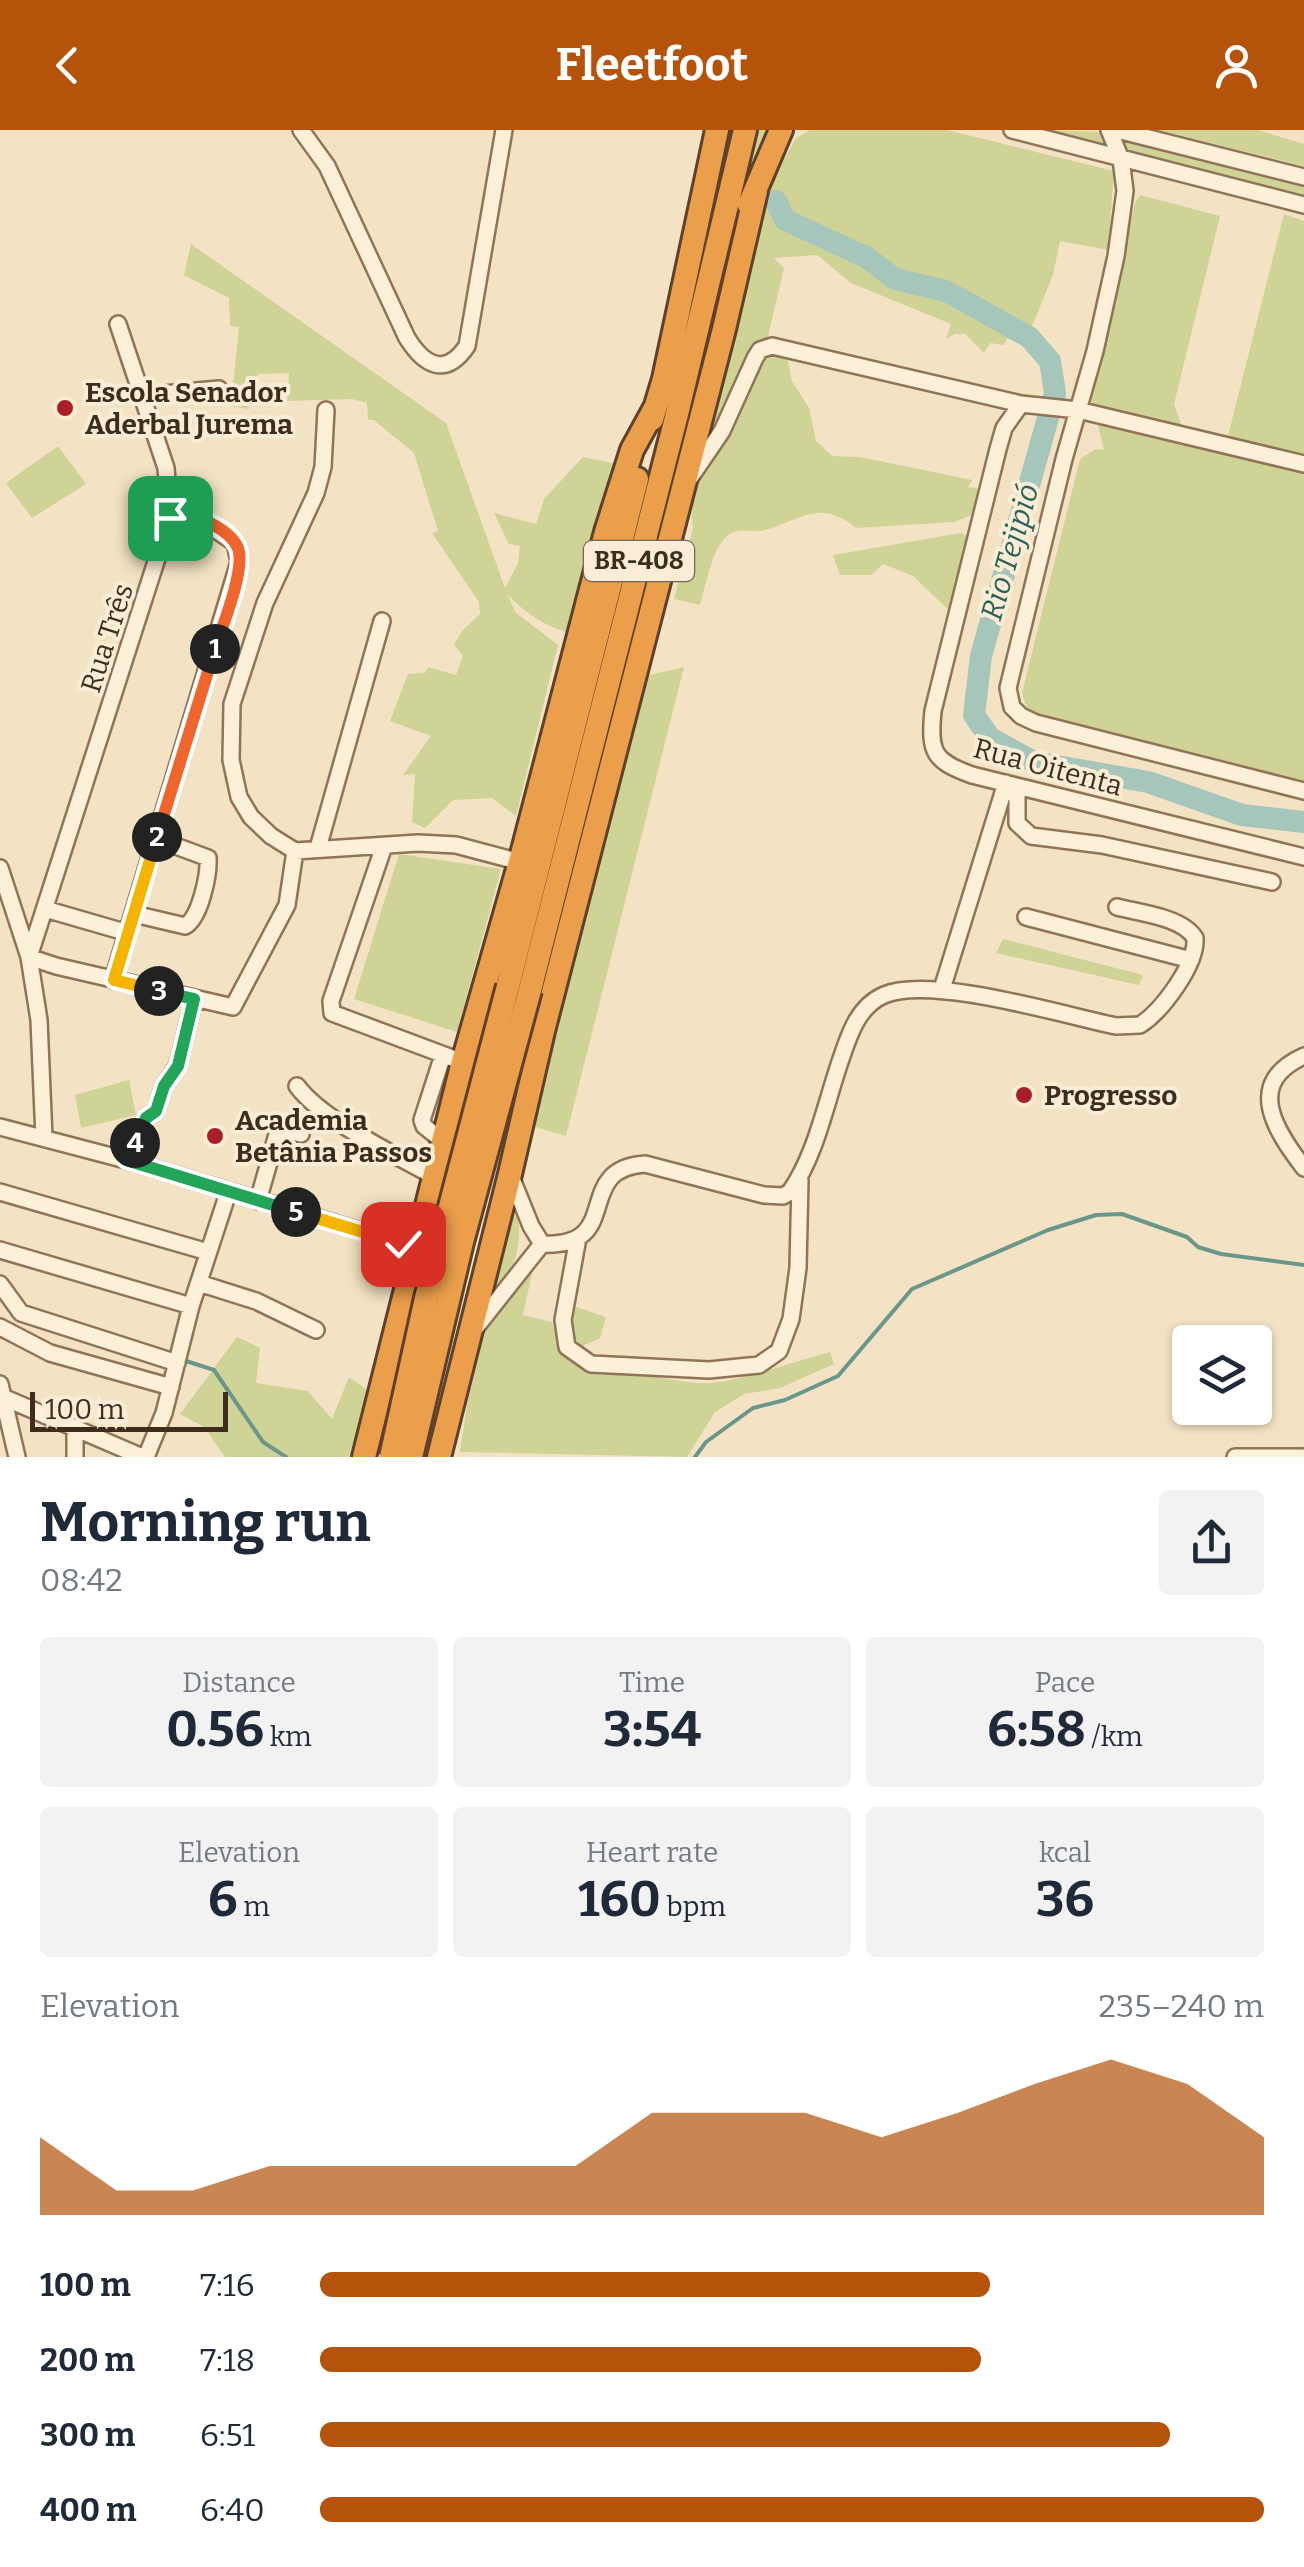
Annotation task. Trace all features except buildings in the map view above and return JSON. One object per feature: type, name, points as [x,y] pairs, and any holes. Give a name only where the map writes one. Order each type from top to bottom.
[{"type":"highway","name":"BR-408","points":[[411,1457],[664,379],[717,130]]},
{"type":"highway","name":"BR-408","points":[[392,1457],[426,1298],[519,988],[706,294],[745,130]]},
{"type":"highway","points":[[706,294],[781,130]]},
{"type":"highway","points":[[439,1457],[547,1012],[756,191]]},
{"type":"highway","points":[[364,1457],[444,1142],[453,1059],[520,862],[621,482],[632,450],[655,408]]},
{"type":"street","points":[[301,130],[327,166],[406,338],[418,356],[440,365],[452,362],[467,346],[504,130]]},
{"type":"street","points":[[1012,130],[1304,205]]},
{"type":"street","points":[[1108,130],[1121,159],[1123,215],[1106,306],[1071,409],[1008,688],[1012,706],[1021,716],[1062,731],[1304,791]]},
{"type":"street","points":[[1117,130],[1304,177]]},
{"type":"street","name":"Rua Três","points":[[44,1138],[40,1020],[29,957],[160,554],[171,507],[166,468],[118,324]]},
{"type":"street","points":[[681,490],[722,431],[760,350],[772,346],[1021,404],[1071,409],[1304,464]]},
{"type":"street","points":[[141,396],[219,389]]},
{"type":"street","name":"Rua Oitenta","points":[[1021,404],[1004,428],[933,711],[932,748],[952,768],[1005,786],[1304,857]]},
{"type":"street","points":[[326,410],[323,468],[316,493],[254,629],[232,704],[232,760],[239,797],[251,817],[295,851],[418,843],[456,845],[520,862]]},
{"type":"street","points":[[114,980],[240,562],[235,543],[198,518],[171,507]]},
{"type":"street","points":[[318,848],[382,621]]},
{"type":"street","points":[[942,988],[1005,786],[1017,795],[1017,823],[1031,836],[1102,846],[1272,882]]},
{"type":"street","points":[[134,914],[185,926],[193,921],[197,909],[208,858],[157,839]]},
{"type":"street","points":[[384,846],[331,1008],[338,1017],[453,1059]]},
{"type":"street","points":[[0,868],[6,909],[29,957],[232,1006],[242,994],[287,905],[295,851]]},
{"type":"street","points":[[800,1174],[798,1268],[791,1319],[779,1351],[759,1365],[710,1370],[590,1364],[567,1347],[563,1320],[578,1238],[592,1224],[608,1178],[627,1165],[645,1164],[774,1196],[790,1192],[826,1109],[851,1030],[861,1013],[882,996],[906,989],[942,988],[1131,1027],[1155,1013],[1191,960],[1196,947],[1191,931],[1180,924],[1117,907]]},
{"type":"street","points":[[45,908],[128,933]]},
{"type":"street","points":[[1026,917],[1191,960]]},
{"type":"street","points":[[126,1160],[178,1066],[194,999]]},
{"type":"street","points":[[1304,1056],[1274,1080],[1268,1098],[1272,1117],[1304,1168]]},
{"type":"street","points":[[297,1086],[305,1097],[346,1125],[435,1177]]},
{"type":"street","points":[[0,1127],[126,1160],[486,1268]]},
{"type":"street","points":[[258,1201],[278,1131],[301,1134]]},
{"type":"street","points":[[510,1174],[542,1244]]},
{"type":"street","points":[[0,1192],[208,1252]]},
{"type":"street","points":[[2,1391],[144,1457],[170,1387],[228,1193]]},
{"type":"street","points":[[468,1338],[542,1244],[578,1238]]},
{"type":"street","points":[[0,1250],[192,1306]]},
{"type":"street","points":[[199,1283],[256,1301],[316,1330]]},
{"type":"street","points":[[0,1284],[20,1313],[177,1363]]},
{"type":"street","points":[[0,1327],[50,1353],[170,1387]]},
{"type":"street","points":[[2,1391],[17,1457]]},
{"type":"street","points":[[75,1428],[75,1457]]},
{"type":"street","points":[[1235,1457],[1302,1457]]},
{"type":"green space","points":[[752,130],[774,130],[738,211],[732,210]]},
{"type":"green space","points":[[810,130],[947,130],[1114,171],[1108,250],[1060,241],[1053,275],[1024,346],[1007,338],[1004,345],[990,343],[984,353],[965,334],[946,339],[951,324],[851,283],[817,255],[774,258],[784,268],[766,345],[695,467],[762,199],[796,138]]},
{"type":"green space","points":[[1046,130],[1101,132],[1106,146]]},
{"type":"green space","points":[[1159,130],[1258,130],[1304,144],[1304,166]]},
{"type":"green space","points":[[1125,141],[1304,186],[1304,200],[1127,154]]},
{"type":"green space","points":[[1140,195],[1220,216],[1174,404],[1182,427],[1093,406],[1090,395]]},
{"type":"green space","points":[[1284,214],[1304,221],[1304,457],[1227,440]]},
{"type":"green space","points":[[191,244],[446,423],[505,588],[518,563],[520,546],[509,544],[494,513],[536,524],[544,499],[583,457],[617,464],[572,634],[537,619],[508,595],[515,612],[558,645],[516,816],[492,798],[453,800],[425,828],[412,822],[415,774],[403,775],[431,736],[390,721],[408,674],[425,673],[428,667],[456,675],[463,656],[454,645],[480,614],[479,602],[432,533],[438,531],[414,453],[374,420],[368,420],[367,403],[352,399],[287,401],[289,373],[258,374],[255,390],[248,395],[249,409],[231,406],[239,327],[230,326],[229,298],[184,275]]},
{"type":"green space","points":[[766,353],[787,357],[792,381],[809,408],[816,441],[832,456],[860,457],[972,480],[968,487],[981,489],[972,515],[954,522],[856,528],[823,513],[763,531],[735,532],[725,538],[716,552],[700,605],[674,599],[693,528],[690,498],[722,446],[752,375]]},
{"type":"green space","points":[[1097,421],[1304,471],[1304,786],[1028,712],[1022,693],[1080,459],[1096,449],[1104,450]]},
{"type":"green space","points":[[58,446],[86,484],[32,518],[6,483]]},
{"type":"green space","points":[[961,533],[972,539],[953,614],[913,576],[883,564],[871,575],[840,575],[833,555]]},
{"type":"green space","points":[[684,667],[566,1136],[528,1125],[642,677]]},
{"type":"green space","points":[[399,854],[501,869],[457,1032],[354,999]]},
{"type":"green space","points":[[1003,939],[1143,975],[1139,985],[996,953]]},
{"type":"green space","points":[[129,1080],[136,1115],[81,1128],[75,1095]]},
{"type":"green space","points":[[512,1191],[518,1249],[508,1274],[487,1299]]},
{"type":"green space","points":[[534,1264],[523,1315],[552,1322],[567,1355],[587,1369],[709,1383],[830,1352],[834,1364],[780,1388],[744,1394],[715,1412],[687,1457],[460,1452],[486,1325]]},
{"type":"green space","points":[[576,1307],[606,1317],[600,1338],[578,1348],[568,1324]]},
{"type":"green space","points":[[237,1337],[260,1348],[256,1383],[308,1391],[332,1419],[349,1377],[369,1391],[349,1457],[225,1457],[204,1427],[180,1414]]},
{"type":"waterway","name":"Rio Tejipió","points":[[776,201],[785,220],[866,257],[895,279],[946,291],[1029,337],[1050,361],[1055,393],[981,656],[974,715],[990,738],[1034,762],[1148,782],[1242,815],[1304,822]]},
{"type":"waterway","points":[[695,1457],[706,1442],[753,1408],[785,1400],[838,1376],[912,1289],[1048,1230],[1096,1215],[1122,1214],[1187,1237],[1198,1247],[1221,1254],[1304,1265]]},
{"type":"waterway","points":[[180,1359],[214,1370],[263,1442],[286,1457]]},
{"type":"place","name":"Escola Senador Aderbal Jurema","points":[[65,408]]},
{"type":"place","name":"Progresso","points":[[1024,1095]]},
{"type":"place","name":"Academia Betânia Passos","points":[[215,1136]]},
{"type":"route","points":[[170,518],[171,507],[219,530],[235,543],[240,562],[114,980],[194,999],[178,1066],[166,1081],[154,1115],[146,1118],[126,1160],[403,1244]]}]
